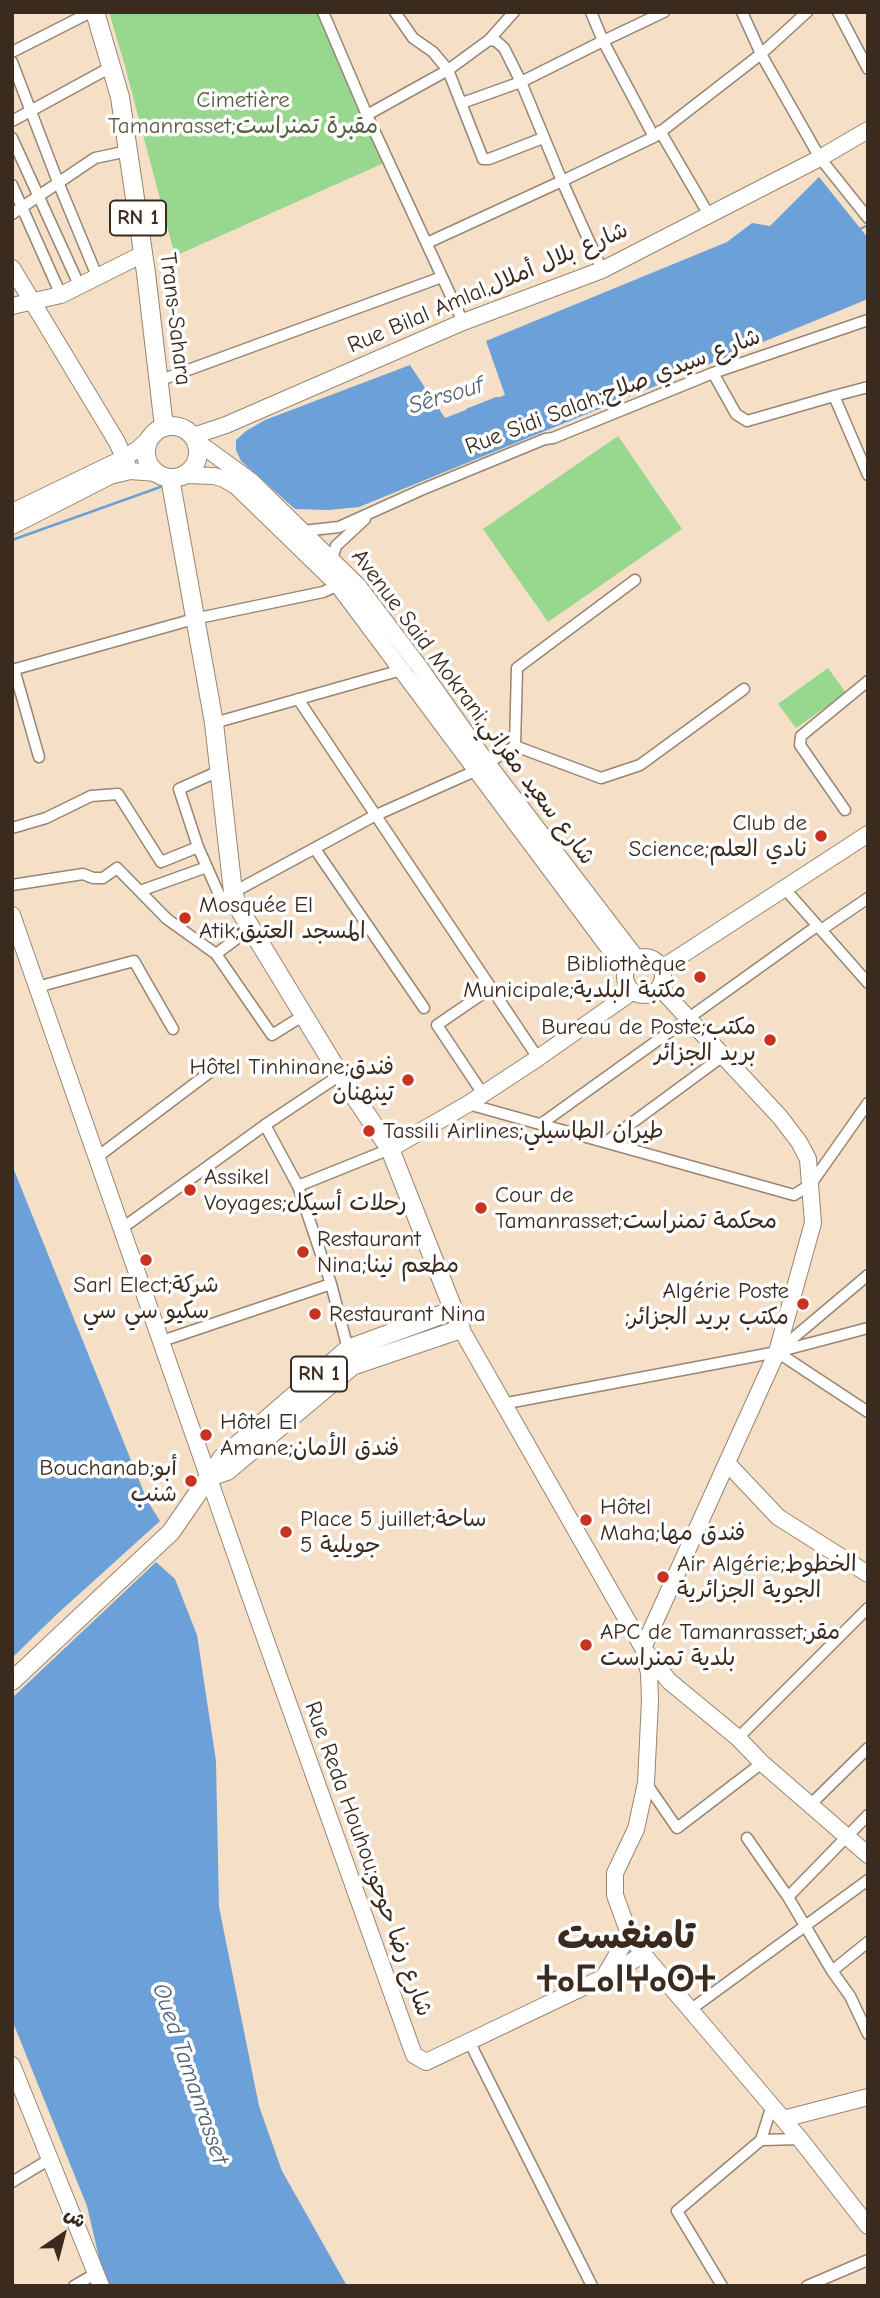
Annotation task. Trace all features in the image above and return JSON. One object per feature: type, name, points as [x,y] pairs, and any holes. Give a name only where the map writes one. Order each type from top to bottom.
[{"type":"main road","name":"Trans-Sahara","points":[[93,12],[120,97],[158,381],[157,432]]},
{"type":"main road","points":[[171,475],[197,462],[198,448],[195,439],[180,427],[157,432],[146,453],[148,461],[171,475],[214,723],[233,892],[238,907],[340,1075],[390,1149],[461,1329]]},
{"type":"main road","name":"RN 1","points":[[12,1681],[171,1532],[209,1478],[227,1471],[350,1358],[454,1310]]},
{"type":"main road","name":"RN 1","points":[[350,1358],[461,1329]]},
{"type":"street","points":[[12,52],[93,12]]},
{"type":"street","points":[[323,12],[463,322]]},
{"type":"street","points":[[395,12],[413,38],[433,52],[448,70],[483,159],[543,138]]},
{"type":"street","points":[[367,114],[448,70],[489,40],[514,12]]},
{"type":"street","points":[[591,12],[603,41],[657,134],[709,215]]},
{"type":"street","points":[[462,103],[521,82],[664,12]]},
{"type":"street","points":[[741,12],[761,54],[820,158],[868,219]]},
{"type":"street","points":[[427,243],[657,134],[761,54],[807,12]]},
{"type":"street","points":[[838,12],[868,69]]},
{"type":"street","points":[[489,40],[496,41],[505,48],[602,270]]},
{"type":"street","points":[[12,62],[97,276]]},
{"type":"street","points":[[12,121],[111,67]]},
{"type":"street","name":"Rue Bilal Amlal,شارع بلال أملال","points":[[195,439],[463,322],[602,270],[820,158],[868,130]]},
{"type":"street","points":[[12,138],[80,287]]},
{"type":"street","points":[[17,211],[95,158],[128,151]]},
{"type":"street","points":[[12,185],[17,211],[61,295]]},
{"type":"street","points":[[13,305],[34,303],[61,295],[143,254]]},
{"type":"street","points":[[12,268],[117,442],[127,464]]},
{"type":"street","points":[[158,381],[442,277]]},
{"type":"street","name":"Rue Sidi Salah;شارع سيدي صلاح","points":[[303,531],[339,527],[533,444],[713,373],[868,320]]},
{"type":"street","points":[[713,373],[736,414],[747,421],[868,387]]},
{"type":"street","points":[[834,397],[868,474]]},
{"type":"street","points":[[12,526],[110,476],[127,464],[138,449],[157,432]]},
{"type":"street","name":"Avenue Said Mokrani;شارع سعيد مقراني","points":[[195,439],[251,481],[359,587],[418,665],[481,767],[626,971]]},
{"type":"street","points":[[12,512],[127,464],[171,475]]},
{"type":"street","name":"Avenue Said Mokrani;شارع سعيد مقراني","points":[[171,475],[214,476],[236,486],[338,585],[400,670],[637,958]]},
{"type":"street","name":"Rue Sidi Salah;شارع سيدي صلاح","points":[[332,559],[336,545],[376,510]]},
{"type":"street","points":[[515,746],[517,668],[635,580]]},
{"type":"street","points":[[38,757],[13,669],[194,619],[323,592],[338,585]]},
{"type":"street","points":[[214,723],[418,665]]},
{"type":"street","points":[[845,810],[800,745],[801,736],[868,681]]},
{"type":"street","points":[[515,746],[601,778],[640,765],[744,688]]},
{"type":"street","points":[[298,699],[538,1059]]},
{"type":"street","points":[[219,771],[179,789],[198,847],[221,899],[374,816],[481,767],[515,746]]},
{"type":"street","points":[[12,828],[46,818],[91,796],[118,794],[161,862],[198,847]]},
{"type":"street","points":[[662,968],[868,834]]},
{"type":"street","points":[[315,849],[424,1008]]},
{"type":"street","points":[[140,891],[207,867]]},
{"type":"street","points":[[12,885],[83,874],[93,878],[103,877],[117,868],[167,919],[216,954],[272,1035],[304,1015]]},
{"type":"street","points":[[785,889],[868,984]]},
{"type":"street","points":[[541,1124],[687,1017],[868,898]]},
{"type":"street","points":[[12,915],[209,1478]]},
{"type":"street","points":[[216,954],[251,928]]},
{"type":"street","points":[[298,1186],[390,1149],[538,1059],[632,992],[649,995],[660,988],[664,978],[662,968],[654,960],[648,957],[637,958],[628,966],[626,982],[632,992]]},
{"type":"street","points":[[37,987],[134,961],[173,1029]]},
{"type":"street","points":[[483,1094],[437,1025],[491,988]]},
{"type":"street","points":[[660,988],[799,1142],[808,1159],[813,1223],[777,1352],[643,1648],[649,1674],[650,1700],[646,1783],[636,1829],[615,1872],[615,1895],[629,1934],[643,1954],[772,2105],[868,2226]]},
{"type":"street","points":[[606,1142],[723,1056]]},
{"type":"street","points":[[96,1158],[218,1066]]},
{"type":"street","points":[[121,1229],[265,1125],[340,1075]]},
{"type":"street","points":[[468,1104],[794,1195],[811,1184],[868,1103]]},
{"type":"street","points":[[265,1125],[298,1186],[331,1284],[350,1358]]},
{"type":"street","points":[[777,1352],[868,1275]]},
{"type":"street","points":[[162,1341],[331,1284]]},
{"type":"street","points":[[502,1404],[777,1352],[868,1328]]},
{"type":"street","points":[[461,1329],[643,1648],[669,1681],[738,1738],[762,1763],[868,1855]]},
{"type":"street","points":[[777,1352],[868,1412]]},
{"type":"street","points":[[727,1463],[778,1517],[868,1574]]},
{"type":"street","name":"Rue Reda Houhou;شارع رضا حوحو","points":[[209,1478],[414,2055],[426,2062],[604,1977],[643,1954]]},
{"type":"street","points":[[738,1738],[868,1608]]},
{"type":"street","points":[[650,1700],[658,1689],[669,1681]]},
{"type":"street","points":[[811,1804],[868,1748]]},
{"type":"street","points":[[646,1783],[677,1828],[762,1763]]},
{"type":"street","points":[[789,1897],[868,1815]]},
{"type":"street","points":[[747,1838],[789,1897],[832,1971],[850,1996],[868,2034]]},
{"type":"street","points":[[690,2010],[868,1880]]},
{"type":"street","points":[[604,1977],[629,1934]]},
{"type":"street","points":[[832,1971],[868,1941]]},
{"type":"street","points":[[469,2041],[592,2286]]},
{"type":"street","points":[[12,2065],[98,2280],[74,2286]]},
{"type":"street","points":[[783,2119],[868,2097]]},
{"type":"street","points":[[722,2286],[677,2211],[761,2140],[772,2105]]},
{"type":"street","points":[[761,2140],[800,2139]]},
{"type":"street","points":[[12,2182],[50,2159]]},
{"type":"street","points":[[807,2286],[868,2260]]},
{"type":"green space","name":"Cimetière Tamanrasset;مقبرة تمنراست","points":[[109,12],[317,12],[384,163],[175,256]]},
{"type":"green space","points":[[618,436],[682,529],[548,622],[483,529]]},
{"type":"green space","points":[[828,668],[846,693],[796,728],[778,704]]},
{"type":"water","points":[[819,177],[868,238],[868,299],[359,507],[295,509],[241,461],[236,450],[236,440],[265,420],[410,365],[445,418],[505,395],[486,341],[727,242],[752,223],[770,226]]},
{"type":"water","points":[[12,1165],[147,1500],[160,1521],[12,1658]]},
{"type":"water","name":"Oued Tamanrasset","points":[[156,1562],[175,1579],[197,1635],[216,1761],[219,1907],[259,2106],[282,2171],[347,2286],[109,2286],[100,2262],[87,2206],[12,2020],[12,1698]]},
{"type":"waterway","name":"Sêrsouf","points":[[858,230],[868,225]]},
{"type":"waterway","name":"Sêrsouf","points":[[467,410],[497,398]]},
{"type":"waterway","name":"Sêrsouf","points":[[12,540],[166,485]]},
{"type":"place","name":"Club de Science;نادي العلم","points":[[821,836]]},
{"type":"place","name":"Mosquée El Atik;المسجد العتيق","points":[[185,918]]},
{"type":"place","name":"Bibliothèque Municipale;مكتبة البلدية","points":[[700,977]]},
{"type":"place","name":"Bureau de Poste;مكتب بريد الجزائر","points":[[770,1040]]},
{"type":"place","name":"Hôtel Tinhinane;فندق تينهنان","points":[[408,1080]]},
{"type":"place","name":"Tassili Airlines;طيران الطاسيلي","points":[[369,1131]]},
{"type":"place","name":"Assikel Voyages;رحلات أسيكل","points":[[190,1190]]},
{"type":"place","name":"Cour de Tamanrasset;محكمة تمنراست","points":[[481,1208]]},
{"type":"place","name":"Restaurant Nina;مطعم نينا","points":[[303,1252]]},
{"type":"place","name":"Sarl Elect;شركة سكيو سي سي","points":[[146,1260]]},
{"type":"place","name":"Algérie Poste ;مكتب بريد الجزائر","points":[[803,1304]]},
{"type":"place","name":"Restaurant Nina","points":[[315,1314]]},
{"type":"place","name":"Hôtel El Amane;فندق الأمان","points":[[206,1435]]},
{"type":"place","name":"Bouchanab;أبو شنب","points":[[191,1481]]},
{"type":"place","name":"Hôtel Maha;فندق مها","points":[[586,1520]]},
{"type":"place","name":"Place 5 juillet;ساحة 5 جويلية","points":[[286,1532]]},
{"type":"place","name":"Air Algérie;الخطوط الجوية الجزائرية","points":[[663,1577]]},
{"type":"place","name":"APC de Tamanrasset;مقر بلدية تمنراست","points":[[586,1645]]},
{"type":"district","name":"تامنغست ⵜⴰⵎⴰⵏⵖⴰⵙⵜ","points":[[626,1960]]}]
